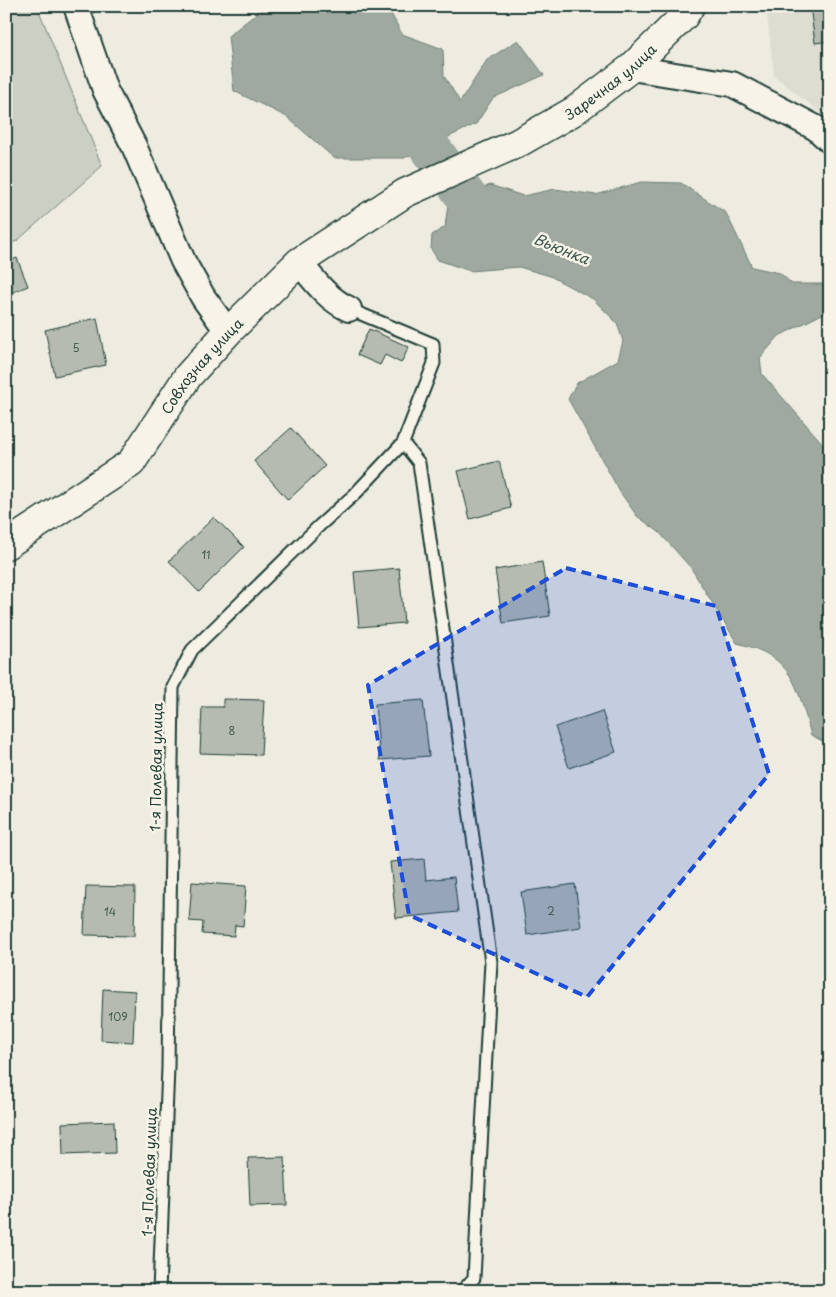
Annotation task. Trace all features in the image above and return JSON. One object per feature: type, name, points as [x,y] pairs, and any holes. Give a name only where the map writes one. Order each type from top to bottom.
[{"type":"street","points":[[76,6],[105,90],[134,146],[183,261],[203,297],[228,332]]},
{"type":"street","name":"Заречная улица","points":[[405,193],[518,143],[574,111],[631,68],[684,16],[690,6]]},
{"type":"street","points":[[631,68],[732,84],[816,128],[830,141]]},
{"type":"street","name":"Совхозная улица","points":[[6,545],[130,463],[188,376],[228,332],[300,262],[405,193]]},
{"type":"street","points":[[300,262],[337,304],[349,309]]},
{"type":"lane","name":"1-я Полевая улица","points":[[159,1291],[168,1068],[173,688],[192,650],[319,526],[355,494],[403,443],[434,363],[433,344],[349,309]]},
{"type":"lane","points":[[403,443],[419,462],[491,962],[474,1278],[462,1291]]},
{"type":"highlighted area","points":[[566,568],[716,606],[769,774],[587,997],[409,915],[368,685]]},
{"type":"shaded area","points":[[6,6],[37,6],[102,166],[17,241],[6,245]]},
{"type":"shaded area","points":[[766,6],[830,6],[830,120],[774,76]]},
{"type":"water","points":[[266,6],[387,6],[402,34],[443,49],[444,76],[460,102],[487,60],[518,40],[544,75],[493,98],[476,124],[404,158],[334,158],[287,117],[234,91],[228,36]]},
{"type":"water","points":[[641,182],[681,183],[726,213],[752,267],[780,273],[792,284],[823,284],[830,290],[830,310],[779,336],[760,358],[762,374],[830,452],[830,745],[811,735],[801,701],[790,675],[770,656],[737,643],[691,568],[659,532],[637,516],[620,492],[568,399],[577,383],[618,360],[623,341],[617,323],[593,299],[550,276],[519,267],[470,271],[438,260],[431,249],[432,235],[445,227],[448,204],[490,185],[523,196],[555,189],[596,195]]},
{"type":"building","points":[[810,6],[830,6],[830,41],[815,43]]},
{"type":"building","points":[[17,258],[28,286],[6,295],[6,262]]},
{"type":"building","points":[[97,318],[106,365],[55,376],[45,330]]},
{"type":"building","points":[[369,329],[409,347],[401,363],[385,355],[380,365],[357,355]]},
{"type":"building","points":[[291,428],[325,466],[288,500],[254,461]]},
{"type":"building","points":[[499,461],[511,508],[470,519],[458,471]]},
{"type":"building","points":[[214,517],[244,547],[199,592],[169,561]]},
{"type":"building","points":[[542,562],[550,616],[503,623],[495,570]]},
{"type":"building","points":[[399,568],[404,623],[359,627],[354,572]]},
{"type":"building","points":[[223,699],[264,700],[261,755],[200,753],[202,707],[223,707]]},
{"type":"building","points":[[423,700],[429,756],[380,760],[375,704]]},
{"type":"building","points":[[602,711],[616,752],[569,768],[555,727]]},
{"type":"building","points":[[424,859],[426,880],[454,877],[458,912],[396,918],[390,862]]},
{"type":"building","points":[[192,882],[246,886],[243,926],[235,925],[234,936],[202,934],[203,922],[189,921]]},
{"type":"building","points":[[575,884],[581,927],[527,935],[521,892]]},
{"type":"building","points":[[86,886],[135,887],[134,936],[84,935]]},
{"type":"building","points":[[103,989],[135,991],[133,1042],[101,1040]]},
{"type":"building","points":[[114,1121],[115,1153],[63,1155],[62,1123]]},
{"type":"building","points":[[285,1157],[287,1205],[250,1206],[248,1158]]},
{"type":"waterway","name":"Вьюнка","points":[[342,6],[371,68],[482,218],[509,228]]}]
